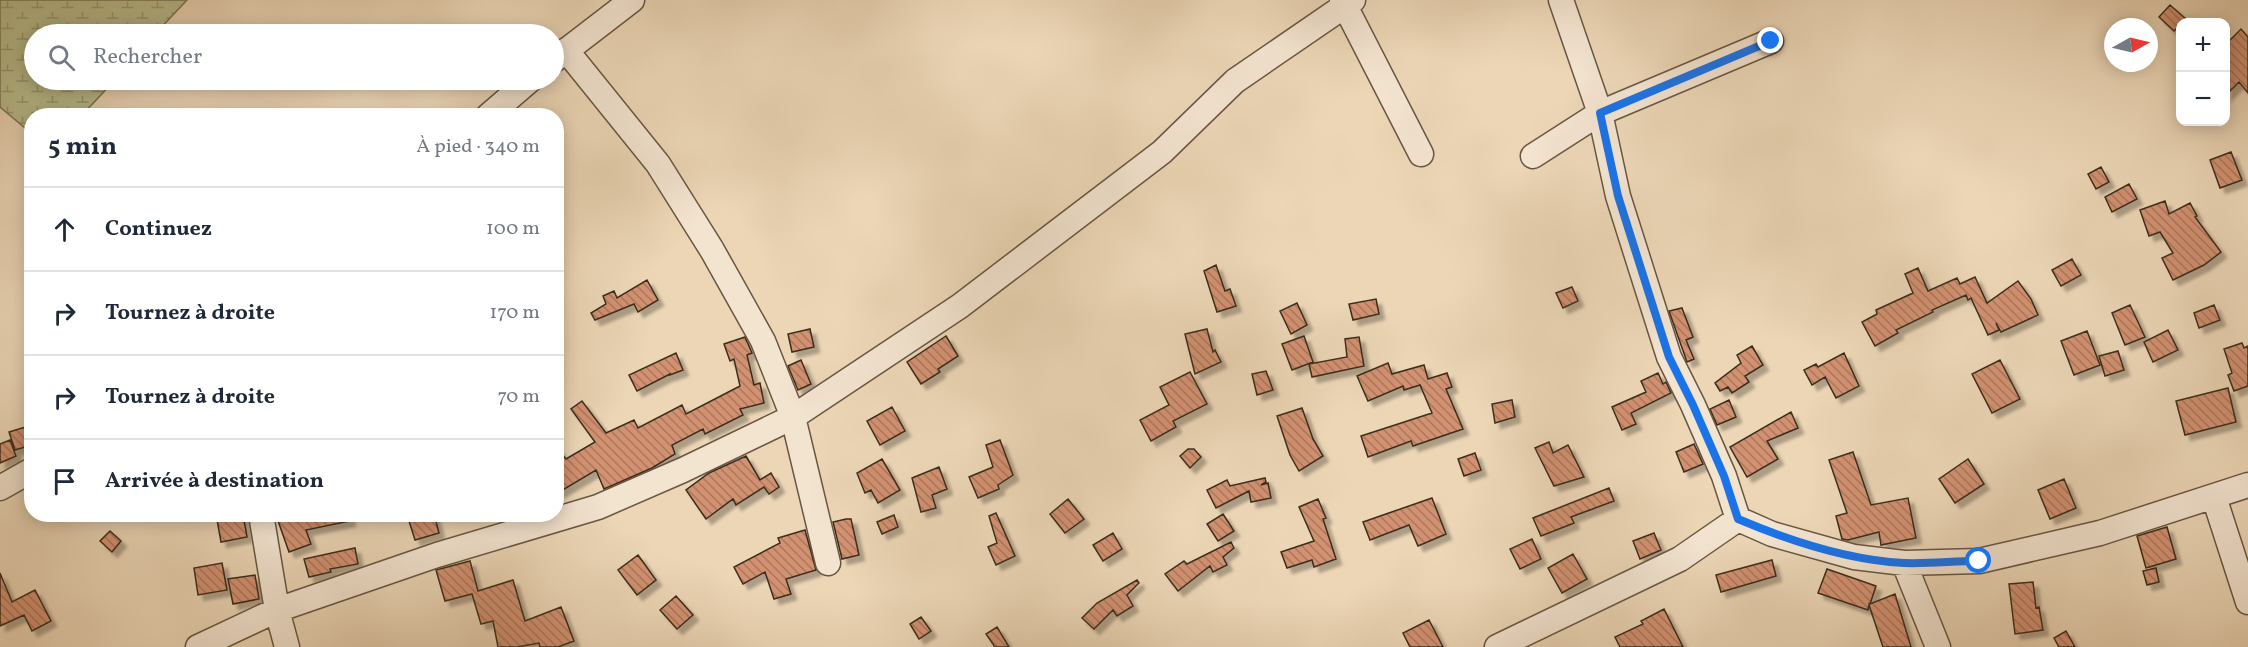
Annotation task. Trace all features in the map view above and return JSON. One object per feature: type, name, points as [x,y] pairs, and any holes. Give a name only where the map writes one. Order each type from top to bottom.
[{"type":"street","points":[[564,52],[632,0]]},
{"type":"street","points":[[1561,0],[1600,113],[1618,196],[1669,357],[1720,466],[1738,519],[1772,534],[1854,557],[1904,563],[1979,561],[2100,533],[2248,485]]},
{"type":"street","points":[[564,517],[598,507],[683,470],[793,417],[960,306],[1162,152],[1234,81],[1347,2],[1421,154]]},
{"type":"street","points":[[1533,156],[1600,113],[1771,41]]},
{"type":"street","points":[[564,59],[658,164],[712,250],[763,341],[793,417],[828,563]]},
{"type":"street","points":[[497,108],[518,90]]},
{"type":"street","points":[[0,488],[24,474]]},
{"type":"street","points":[[2214,497],[2248,602]]},
{"type":"street","points":[[1499,646],[1680,559],[1738,519]]},
{"type":"street","points":[[262,522],[277,610],[287,647]]},
{"type":"street","points":[[198,647],[277,610],[438,555],[548,522]]},
{"type":"street","points":[[1904,563],[1938,647]]},
{"type":"green space","points":[[0,0],[187,0],[164,24],[24,24],[24,90],[106,90],[89,108],[24,108],[24,127],[0,107]]},
{"type":"building","points":[[2170,5],[2185,18],[2176,18],[2174,31],[2159,17]]},
{"type":"building","points":[[2241,29],[2248,37],[2248,93],[2239,82],[2230,91],[2230,40]]},
{"type":"building","points":[[2231,152],[2242,180],[2220,188],[2210,160]]},
{"type":"building","points":[[2101,167],[2109,182],[2096,189],[2088,174]]},
{"type":"building","points":[[2129,184],[2137,199],[2112,212],[2105,197]]},
{"type":"building","points":[[2165,201],[2169,214],[2190,203],[2197,216],[2195,217],[2221,252],[2204,265],[2173,280],[2162,258],[2173,253],[2160,232],[2149,236],[2140,210]]},
{"type":"building","points":[[2072,259],[2081,275],[2061,286],[2052,270]]},
{"type":"building","points":[[1216,265],[1225,291],[1230,289],[1236,306],[1217,312],[1204,271]]},
{"type":"building","points":[[1918,268],[1928,291],[1957,278],[1960,284],[1975,277],[1987,303],[2018,281],[2031,299],[2038,315],[2001,332],[1996,323],[1999,330],[1988,335],[1971,298],[1968,300],[1966,295],[1896,330],[1898,333],[1875,346],[1862,322],[1877,314],[1876,310],[1913,293],[1905,274]]},
{"type":"building","points":[[647,280],[658,300],[638,312],[634,304],[595,320],[591,313],[606,304],[603,296],[614,291],[617,298]]},
{"type":"building","points":[[1572,287],[1578,301],[1563,308],[1556,293]]},
{"type":"building","points":[[1376,299],[1379,314],[1353,320],[1349,304]]},
{"type":"building","points":[[1297,303],[1307,325],[1291,334],[1280,311]]},
{"type":"building","points":[[2130,305],[2145,337],[2125,345],[2112,313]]},
{"type":"building","points":[[2214,305],[2220,320],[2199,328],[2194,313]]},
{"type":"building","points":[[1682,308],[1693,337],[1686,340],[1694,359],[1687,362],[1669,311]]},
{"type":"building","points":[[810,329],[814,347],[792,352],[788,334]]},
{"type":"building","points":[[1207,329],[1213,352],[1215,350],[1221,362],[1195,374],[1185,334]]},
{"type":"building","points":[[2168,330],[2178,350],[2153,362],[2144,342]]},
{"type":"building","points":[[2087,331],[2100,365],[2074,375],[2061,341]]},
{"type":"building","points":[[946,336],[958,356],[938,369],[940,372],[921,384],[907,362]]},
{"type":"building","points":[[1304,336],[1313,362],[1292,370],[1282,344]]},
{"type":"building","points":[[745,337],[752,353],[747,355],[754,385],[760,383],[764,403],[740,409],[743,415],[705,434],[703,429],[672,445],[675,454],[652,468],[604,489],[596,470],[564,489],[564,457],[566,459],[595,442],[571,409],[582,401],[606,433],[634,420],[638,428],[682,405],[686,414],[740,386],[734,359],[730,361],[724,344]]},
{"type":"building","points":[[1359,337],[1364,366],[1312,377],[1309,364],[1347,357],[1345,339]]},
{"type":"building","points":[[2242,343],[2244,348],[2248,346],[2248,386],[2234,391],[2228,375],[2232,373],[2224,349]]},
{"type":"building","points":[[1752,346],[1763,365],[1745,376],[1749,382],[1732,393],[1728,387],[1720,391],[1715,383],[1741,363],[1737,355]]},
{"type":"building","points":[[2118,351],[2124,370],[2105,376],[2099,356]]},
{"type":"building","points":[[676,353],[683,370],[637,391],[629,375]]},
{"type":"building","points":[[1844,353],[1859,386],[1836,398],[1825,377],[1812,385],[1804,370],[1816,364],[1818,367]]},
{"type":"building","points":[[801,360],[811,384],[798,390],[788,366]]},
{"type":"building","points":[[2000,360],[2020,399],[1992,413],[1972,374]]},
{"type":"building","points":[[1388,363],[1392,374],[1424,365],[1428,379],[1447,373],[1452,387],[1446,389],[1463,429],[1413,446],[1411,441],[1368,457],[1361,436],[1432,413],[1420,385],[1404,390],[1403,386],[1368,401],[1357,376]]},
{"type":"building","points":[[1266,371],[1273,390],[1257,395],[1252,374]]},
{"type":"building","points":[[1190,372],[1207,404],[1173,421],[1176,427],[1151,441],[1140,420],[1169,405],[1160,387]]},
{"type":"building","points":[[1658,373],[1663,384],[1666,382],[1671,393],[1631,413],[1636,424],[1622,430],[1612,407],[1646,392],[1641,381]]},
{"type":"building","points":[[2228,388],[2236,422],[2185,435],[2176,401]]},
{"type":"building","points":[[1512,400],[1515,417],[1495,423],[1492,404]]},
{"type":"building","points":[[1729,400],[1736,417],[1717,425],[1710,409]]},
{"type":"building","points":[[892,407],[905,431],[880,445],[867,421]]},
{"type":"building","points":[[1302,408],[1313,439],[1323,456],[1299,471],[1290,455],[1277,416]]},
{"type":"building","points":[[1791,412],[1798,428],[1767,441],[1778,459],[1747,477],[1730,447]]},
{"type":"building","points":[[24,427],[24,447],[15,450],[9,432]]},
{"type":"building","points":[[10,440],[16,456],[0,463],[0,444]]},
{"type":"building","points":[[1000,440],[1013,475],[998,485],[999,489],[978,498],[969,477],[993,467],[986,445]]},
{"type":"building","points":[[1549,442],[1553,453],[1568,445],[1584,477],[1554,486],[1535,448]]},
{"type":"building","points":[[1694,444],[1703,464],[1684,472],[1676,452]]},
{"type":"building","points":[[1188,449],[1194,449],[1201,457],[1190,468],[1180,456]]},
{"type":"building","points":[[1853,452],[1871,505],[1908,498],[1916,538],[1881,545],[1879,532],[1848,540],[1842,539],[1836,516],[1847,513],[1829,460]]},
{"type":"building","points":[[1475,453],[1481,470],[1464,476],[1458,459]]},
{"type":"building","points":[[746,456],[760,480],[771,473],[779,487],[769,494],[764,487],[736,505],[733,499],[706,519],[686,490],[709,473]]},
{"type":"building","points":[[882,459],[900,490],[878,503],[871,490],[865,493],[857,473]]},
{"type":"building","points":[[1968,459],[1984,484],[1955,503],[1939,479]]},
{"type":"building","points":[[939,467],[947,489],[932,495],[936,508],[921,512],[912,478]]},
{"type":"building","points":[[1265,478],[1266,482],[1261,485],[1268,483],[1271,498],[1251,502],[1249,491],[1216,508],[1207,490],[1227,480],[1230,486]]},
{"type":"building","points":[[2064,479],[2076,508],[2050,519],[2038,490]]},
{"type":"building","points":[[1609,488],[1614,501],[1571,517],[1574,523],[1541,536],[1533,518]]},
{"type":"building","points":[[1432,498],[1446,534],[1418,546],[1409,525],[1370,540],[1363,522]]},
{"type":"building","points":[[1068,499],[1084,519],[1065,533],[1050,514]]},
{"type":"building","points":[[1318,499],[1326,518],[1323,519],[1336,559],[1314,567],[1312,560],[1287,568],[1281,552],[1314,541],[1299,507]]},
{"type":"building","points":[[996,513],[1015,556],[996,565],[988,547],[997,543],[989,516]]},
{"type":"building","points":[[1223,514],[1234,531],[1218,541],[1207,524]]},
{"type":"building","points":[[894,515],[898,527],[882,534],[877,522]]},
{"type":"building","points":[[851,519],[859,555],[842,559],[833,522]]},
{"type":"building","points":[[217,522],[244,522],[247,537],[221,542]]},
{"type":"building","points":[[278,522],[345,522],[306,530],[311,544],[289,552]]},
{"type":"building","points":[[409,522],[436,522],[439,533],[415,540]]},
{"type":"building","points":[[2167,527],[2176,559],[2146,568],[2137,536]]},
{"type":"building","points":[[805,530],[816,570],[786,579],[791,594],[774,599],[765,572],[743,584],[734,567],[780,543],[778,538]]},
{"type":"building","points":[[110,531],[121,541],[112,552],[100,541]]},
{"type":"building","points":[[1113,533],[1122,549],[1103,561],[1093,545]]},
{"type":"building","points":[[1654,533],[1661,550],[1640,559],[1633,541]]},
{"type":"building","points":[[1532,539],[1541,559],[1520,569],[1510,549]]},
{"type":"building","points":[[1231,542],[1234,548],[1223,557],[1227,565],[1213,572],[1210,566],[1178,591],[1165,574],[1184,561],[1187,564]]},
{"type":"building","points":[[355,548],[358,564],[330,569],[331,572],[309,577],[304,559]]},
{"type":"building","points":[[1573,554],[1587,579],[1562,593],[1548,568]]},
{"type":"building","points":[[638,555],[656,580],[637,595],[618,570]]},
{"type":"building","points":[[1772,560],[1776,576],[1721,592],[1716,575]]},
{"type":"building","points":[[470,561],[478,591],[513,580],[525,621],[561,607],[574,641],[558,647],[540,647],[539,643],[517,647],[498,647],[493,621],[481,624],[472,594],[445,601],[436,570]]},
{"type":"building","points":[[222,563],[227,590],[198,595],[194,568]]},
{"type":"building","points":[[2156,568],[2159,582],[2147,585],[2143,571]]},
{"type":"building","points":[[1827,569],[1876,586],[1870,604],[1895,594],[1911,647],[1883,647],[1869,605],[1868,610],[1818,593]]},
{"type":"building","points":[[0,573],[12,602],[35,590],[51,621],[32,631],[24,615],[0,626]]},
{"type":"building","points":[[255,575],[259,599],[233,604],[228,579]]},
{"type":"building","points":[[1137,580],[1139,583],[1127,595],[1133,606],[1117,616],[1113,610],[1094,629],[1082,618],[1097,603]]},
{"type":"building","points":[[2033,582],[2036,608],[2039,607],[2043,630],[2015,634],[2009,584]]},
{"type":"building","points":[[676,596],[693,615],[677,629],[660,610]]},
{"type":"building","points":[[1664,609],[1683,647],[1620,647],[1615,637],[1643,624],[1641,621]]},
{"type":"building","points":[[921,617],[931,631],[919,639],[910,624]]},
{"type":"building","points":[[1429,620],[1443,647],[1410,647],[1403,633]]},
{"type":"building","points":[[997,627],[1009,647],[995,647],[986,634]]},
{"type":"building","points":[[2066,631],[2075,647],[2059,647],[2054,638]]},
{"type":"route","points":[[1771,41],[1600,113],[1618,196],[1669,357],[1724,476],[1738,519],[1772,534],[1854,557],[1904,563],[1979,561]]}]
